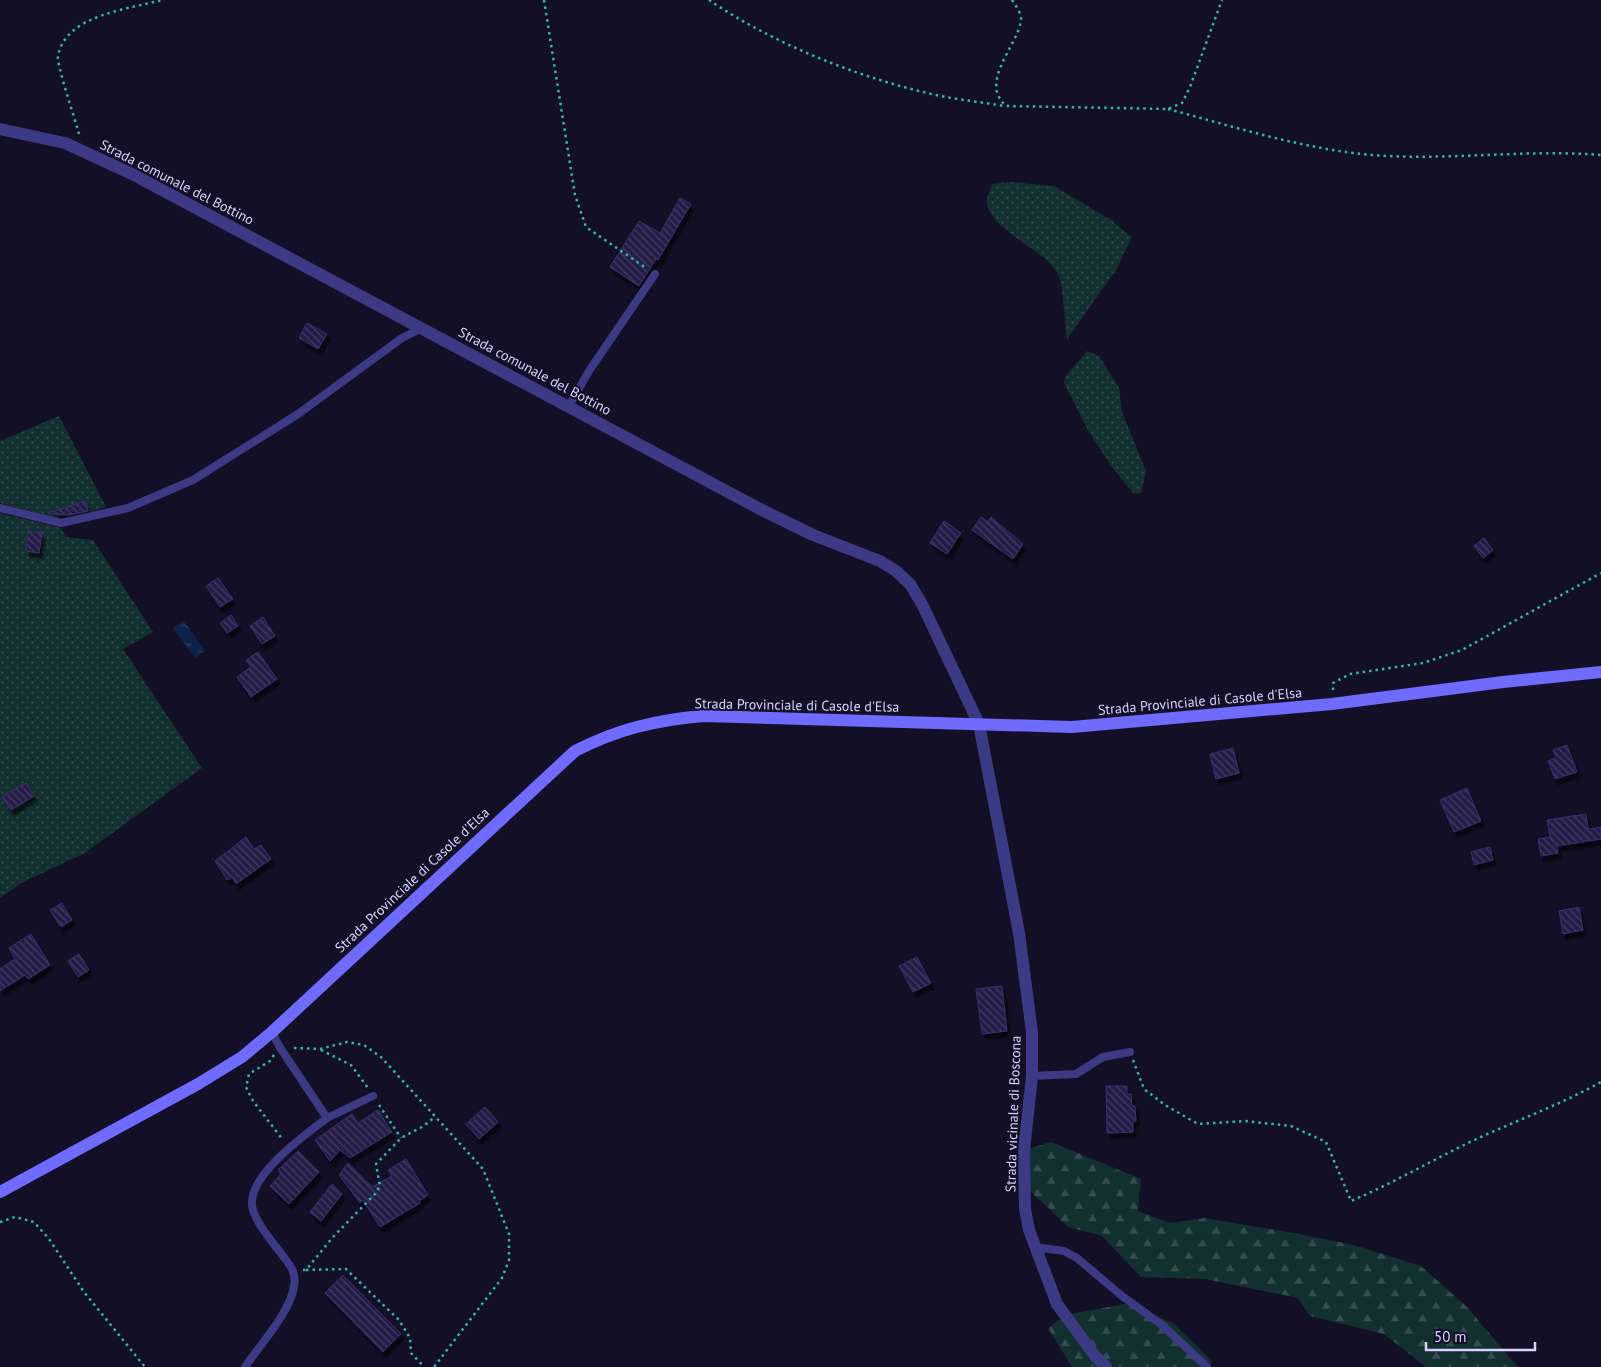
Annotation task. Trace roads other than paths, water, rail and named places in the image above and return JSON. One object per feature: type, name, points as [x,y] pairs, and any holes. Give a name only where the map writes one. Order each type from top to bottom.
[{"type":"main road","name":"Strada Provinciale di Casole d'Elsa","points":[[0,1192],[198,1084],[242,1057],[272,1032],[575,751],[623,729],[650,723],[704,716],[1072,727],[1332,704],[1503,682],[1601,672]]},
{"type":"street","name":"Strada comunale del Bottino","points":[[0,130],[65,143],[132,174],[569,406],[760,510],[880,561],[896,571],[910,584],[922,604],[979,724]]},
{"type":"street","name":"Strada vicinale di Boscona","points":[[979,724],[1019,933],[1032,1032],[1032,1076],[1024,1150],[1025,1209],[1034,1247],[1057,1304],[1095,1356],[1106,1367]]},
{"type":"lane","points":[[569,406],[589,371],[655,274]]},
{"type":"lane","points":[[0,508],[61,523],[128,508],[193,480],[298,414],[402,338],[422,328]]},
{"type":"lane","points":[[272,1032],[279,1046],[327,1118]]},
{"type":"lane","points":[[1032,1076],[1076,1074],[1103,1057],[1130,1052]]},
{"type":"lane","points":[[245,1367],[290,1301],[295,1285],[294,1270],[265,1232],[253,1209],[254,1195],[261,1179],[288,1148],[327,1118],[373,1096]]},
{"type":"lane","points":[[1034,1247],[1064,1250],[1078,1258],[1122,1296],[1162,1325],[1207,1367]]},
{"type":"water","points":[[184,621],[205,651],[195,658],[173,628]]}]
